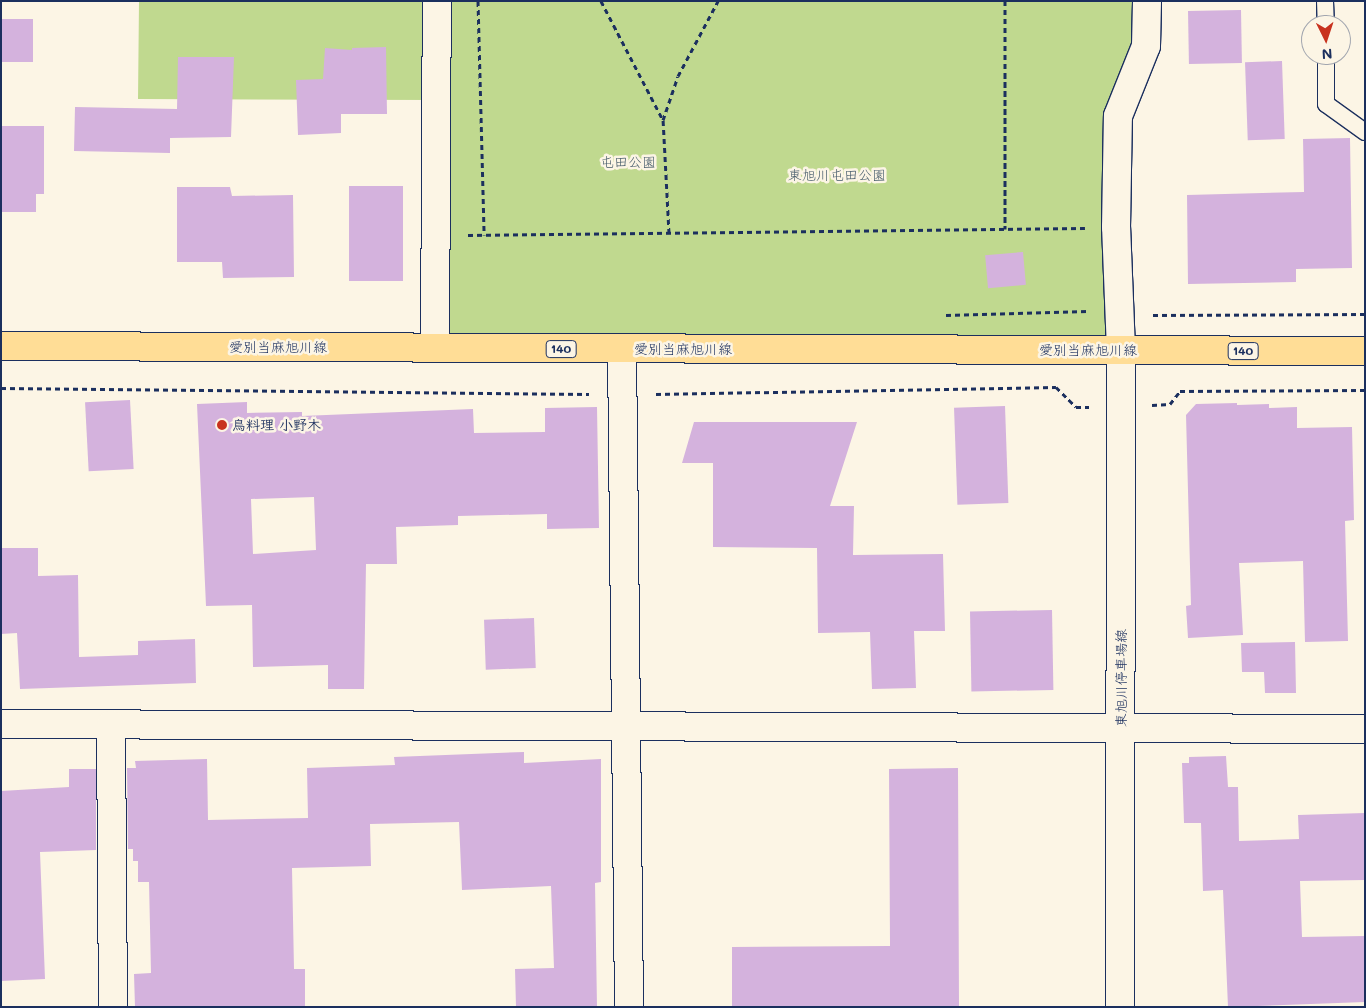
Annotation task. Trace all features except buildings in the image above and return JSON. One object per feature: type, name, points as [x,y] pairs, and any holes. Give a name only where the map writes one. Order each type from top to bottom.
[{"type":"main road","name":"愛別当麻旭川線","points":[[1,346],[1365,351]]},
{"type":"street","points":[[435,348],[436,1]]},
{"type":"street","name":"東旭川停車場線","points":[[1120,1007],[1121,350],[1116,227],[1118,116],[1146,46],[1147,1]]},
{"type":"street","points":[[622,349],[629,1007]]},
{"type":"street","points":[[1,724],[1121,730],[1365,729]]},
{"type":"street","points":[[112,725],[113,1007]]},
{"type":"lane","points":[[1325,1],[1326,15]]},
{"type":"lane","points":[[1326,65],[1326,104],[1365,132]]},
{"type":"path","points":[[478,1],[484,235]]},
{"type":"path","points":[[600,1],[664,120]]},
{"type":"path","points":[[669,233],[664,120],[678,76],[718,1]]},
{"type":"path","points":[[1005,1],[1005,229]]},
{"type":"path","points":[[435,235],[1116,227]]},
{"type":"path","points":[[1,388],[403,390],[622,394],[1056,387],[1076,407],[1170,404],[1180,391],[1365,390]]},
{"type":"green space","name":"東旭川屯田公園","points":[[139,1],[1145,1],[1118,116],[1121,350],[435,348],[436,100],[138,99]]},
{"type":"place","name":"鳥料理 小野木","points":[[222,425]]},
{"type":"park label","name":"屯田公園","points":[[628,162]]}]
